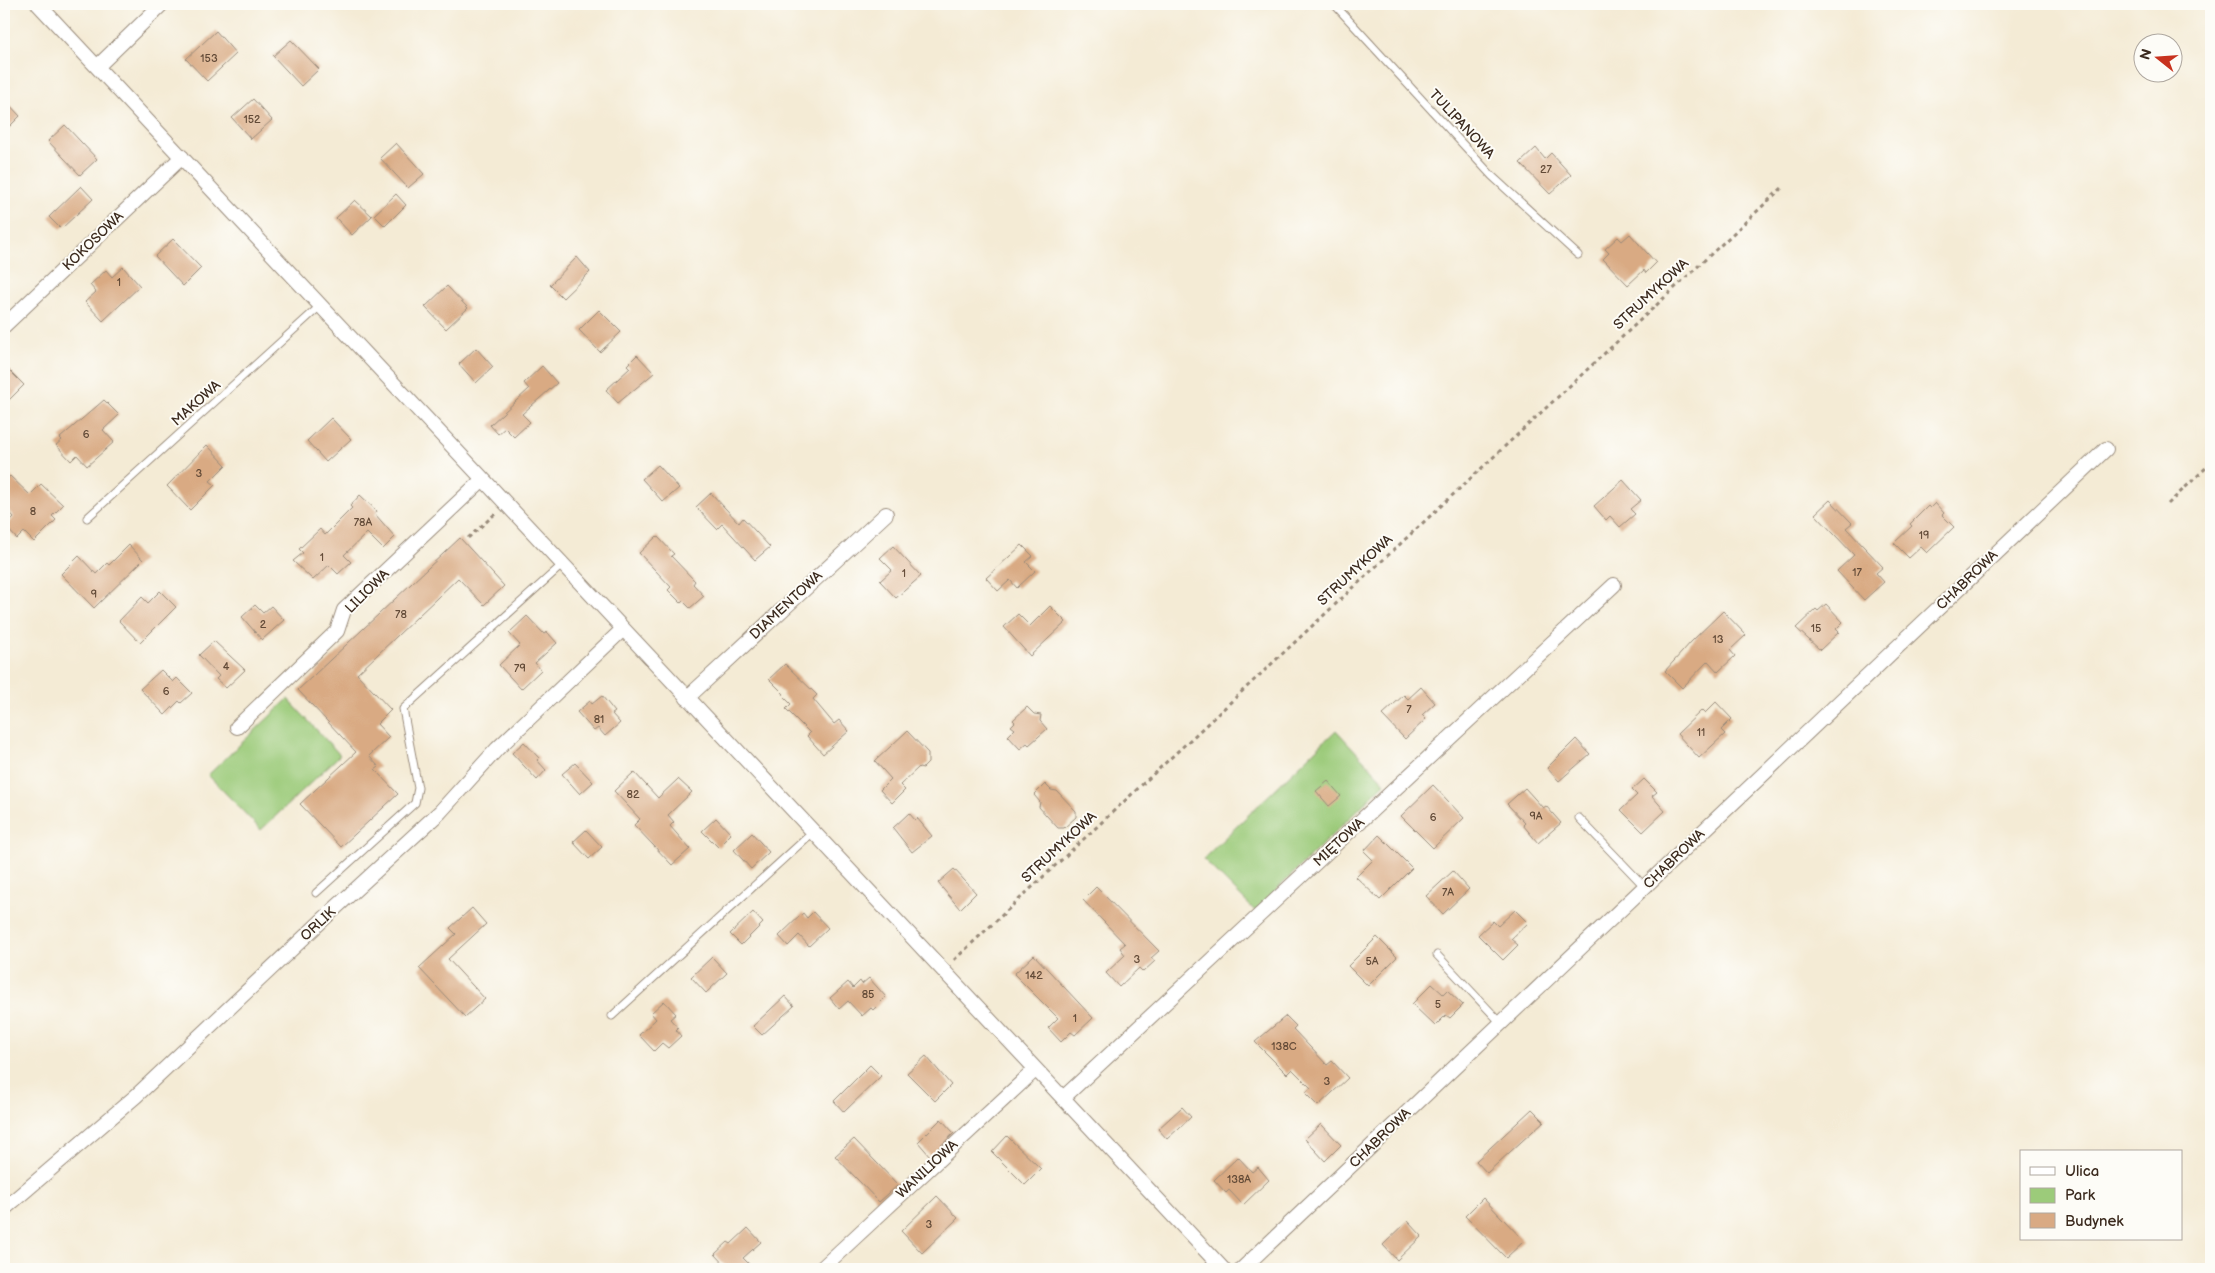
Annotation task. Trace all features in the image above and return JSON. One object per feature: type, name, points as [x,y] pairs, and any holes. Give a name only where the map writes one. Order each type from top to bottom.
[{"type":"street","points":[[38,4],[98,66],[622,630],[1223,1269]]},
{"type":"street","points":[[98,66],[162,4]]},
{"type":"street","name":"KOKOSOWA","points":[[4,326],[182,157]]},
{"type":"street","name":"CHABROWA","points":[[1242,1269],[2106,449]]},
{"type":"street","name":"LILIOWA","points":[[237,728],[337,631],[344,610],[482,480]]},
{"type":"street","name":"DIAMENTOWA","points":[[686,698],[886,514]]},
{"type":"street","name":"MIĘTOWA","points":[[1063,1098],[1614,585]]},
{"type":"street","name":"ORLIK","points":[[4,1208],[136,1096],[440,812],[497,749],[622,630]]},
{"type":"street","name":"WANILIOWA","points":[[820,1269],[1035,1070]]},
{"type":"lane","name":"TULIPANOWA","points":[[1334,4],[1492,176],[1578,255]]},
{"type":"lane","name":"MAKOWA","points":[[87,518],[320,306]]},
{"type":"lane","points":[[316,893],[415,803],[418,788],[403,709],[562,565]]},
{"type":"lane","points":[[1579,818],[1645,887]]},
{"type":"lane","points":[[612,1016],[813,832]]},
{"type":"lane","points":[[1437,955],[1501,1023]]},
{"type":"path","name":"STRUMYKOWA","points":[[942,970],[1783,187]]},
{"type":"path","points":[[2168,504],[2211,463]]},
{"type":"path","points":[[468,538],[498,511]]},
{"type":"green space","points":[[288,699],[340,755],[261,830],[208,775]]},
{"type":"green space","points":[[1336,730],[1385,783],[1255,911],[1203,859]]},
{"type":"building","points":[[216,31],[236,54],[207,81],[186,59]]},
{"type":"building","points":[[291,40],[319,69],[301,86],[273,56]]},
{"type":"building","points":[[4,99],[20,116],[4,132]]},
{"type":"building","points":[[253,99],[272,120],[251,139],[232,118]]},
{"type":"building","points":[[65,125],[97,159],[80,175],[48,141]]},
{"type":"building","points":[[396,143],[424,174],[408,188],[380,158]]},
{"type":"building","points":[[1536,148],[1545,159],[1551,153],[1571,175],[1550,194],[1520,163]]},
{"type":"building","points":[[81,186],[93,199],[61,229],[49,217]]},
{"type":"building","points":[[396,194],[406,205],[385,226],[374,215]]},
{"type":"building","points":[[355,200],[372,216],[352,235],[336,218]]},
{"type":"building","points":[[1630,234],[1656,263],[1646,273],[1644,270],[1628,285],[1603,259],[1609,253],[1605,249],[1618,237],[1622,241]]},
{"type":"building","points":[[173,239],[201,268],[183,286],[155,256]]},
{"type":"building","points":[[577,257],[590,272],[563,298],[550,285]]},
{"type":"building","points":[[123,267],[140,286],[103,321],[85,302],[96,292],[90,285],[106,270],[112,277]]},
{"type":"building","points":[[447,286],[468,308],[446,329],[425,307]]},
{"type":"building","points":[[599,310],[621,332],[600,352],[579,330]]},
{"type":"building","points":[[476,348],[493,367],[476,383],[459,364]]},
{"type":"building","points":[[637,355],[654,373],[618,403],[606,390],[630,368],[627,365]]},
{"type":"building","points":[[4,365],[24,385],[4,405]]},
{"type":"building","points":[[542,366],[557,383],[522,414],[530,422],[514,437],[505,428],[498,434],[490,425],[529,389],[524,383]]},
{"type":"building","points":[[104,400],[119,415],[103,430],[114,442],[87,466],[77,455],[71,461],[56,445],[62,440],[60,438]]},
{"type":"building","points":[[331,418],[351,439],[326,462],[307,441]]},
{"type":"building","points":[[207,445],[226,465],[210,481],[215,485],[190,510],[167,486]]},
{"type":"building","points":[[658,465],[679,488],[663,502],[642,479]]},
{"type":"building","points":[[10,476],[30,495],[41,484],[63,505],[52,516],[56,520],[34,542],[24,532],[17,539],[5,526],[14,517],[4,506],[4,482]]},
{"type":"building","points":[[1623,480],[1641,500],[1630,509],[1635,514],[1620,527],[1610,516],[1606,520],[1594,506]]},
{"type":"building","points":[[711,493],[739,523],[743,518],[770,547],[755,560],[722,524],[717,529],[696,507]]},
{"type":"building","points":[[360,495],[377,511],[375,514],[395,537],[383,549],[367,533],[344,555],[351,562],[338,574],[329,565],[313,580],[293,561],[303,553],[299,549],[320,529],[325,535],[352,508],[350,506]]},
{"type":"building","points":[[1830,500],[1852,523],[1846,528],[1883,567],[1876,573],[1884,582],[1864,600],[1837,571],[1854,555],[1815,514]]},
{"type":"building","points":[[1935,503],[1944,513],[1942,515],[1954,527],[1927,553],[1921,547],[1909,558],[1894,543],[1912,526],[1910,524],[1928,506],[1930,508]]},
{"type":"building","points":[[657,536],[674,554],[671,556],[695,581],[693,584],[704,596],[690,608],[683,601],[681,603],[668,590],[671,587],[639,553]]},
{"type":"building","points":[[460,538],[504,586],[484,605],[458,578],[357,674],[391,710],[377,724],[389,737],[369,756],[379,767],[375,770],[398,794],[341,847],[300,804],[356,752],[298,690]]},
{"type":"building","points":[[129,545],[143,560],[94,608],[61,574],[79,556],[96,574],[107,563],[109,565]]},
{"type":"building","points":[[1022,545],[1033,556],[1026,562],[1035,571],[1017,588],[1010,580],[998,591],[986,578]]},
{"type":"building","points":[[893,546],[921,576],[896,598],[880,581],[892,570],[880,558]]},
{"type":"building","points":[[160,591],[176,607],[140,643],[119,621],[142,597],[148,603]]},
{"type":"building","points":[[1826,604],[1843,622],[1836,629],[1839,632],[1820,650],[1796,628],[1816,609],[1818,611]]},
{"type":"building","points":[[255,605],[263,613],[271,606],[284,620],[262,640],[242,617]]},
{"type":"building","points":[[1050,606],[1066,622],[1030,656],[1004,627],[1018,614],[1030,626]]},
{"type":"building","points":[[1723,611],[1746,635],[1730,650],[1735,656],[1718,672],[1708,661],[1682,688],[1665,671]]},
{"type":"building","points":[[527,616],[544,634],[547,632],[557,643],[535,663],[541,670],[521,689],[499,665],[520,645],[509,633]]},
{"type":"building","points":[[214,641],[245,670],[226,688],[216,679],[219,676],[199,655]]},
{"type":"building","points":[[785,664],[817,695],[813,699],[834,724],[839,720],[849,731],[823,754],[807,736],[810,733],[786,709],[791,704],[769,679]]},
{"type":"building","points":[[161,670],[173,682],[177,678],[192,693],[181,703],[179,701],[165,715],[140,689]]},
{"type":"building","points":[[1421,687],[1435,703],[1422,715],[1426,719],[1405,739],[1382,715],[1404,695],[1408,699]]},
{"type":"building","points":[[602,696],[615,712],[612,714],[620,723],[605,736],[598,728],[594,731],[577,712],[590,701],[592,704]]},
{"type":"building","points":[[1716,702],[1732,719],[1721,730],[1725,734],[1699,758],[1677,734],[1702,710],[1705,713]]},
{"type":"building","points":[[1027,707],[1034,714],[1041,715],[1040,721],[1047,729],[1029,745],[1027,743],[1020,749],[1008,736],[1015,729],[1011,726],[1015,722],[1013,720]]},
{"type":"building","points":[[907,731],[928,753],[928,763],[923,768],[919,767],[900,785],[905,790],[892,803],[880,790],[891,779],[875,761]]},
{"type":"building","points":[[1576,739],[1590,754],[1559,781],[1547,768]]},
{"type":"building","points":[[524,742],[539,758],[537,760],[546,770],[537,780],[512,753]]},
{"type":"building","points":[[575,763],[593,782],[580,794],[562,774]]},
{"type":"building","points":[[634,772],[658,798],[678,779],[692,792],[668,815],[674,822],[670,826],[690,849],[672,865],[634,825],[640,819],[614,791]]},
{"type":"building","points":[[1644,779],[1657,792],[1652,796],[1665,811],[1643,832],[1621,810],[1637,795],[1632,790]]},
{"type":"building","points":[[1328,781],[1341,796],[1329,806],[1316,791]]},
{"type":"building","points":[[1045,784],[1051,790],[1057,791],[1076,811],[1076,817],[1064,828],[1058,828],[1039,807],[1040,802],[1034,795]]},
{"type":"building","points":[[1433,785],[1464,818],[1433,848],[1401,816]]},
{"type":"building","points":[[1525,788],[1543,808],[1546,806],[1561,823],[1538,843],[1523,825],[1525,823],[1507,804]]},
{"type":"building","points":[[909,813],[915,820],[917,818],[932,836],[912,852],[893,828]]},
{"type":"building","points":[[716,818],[731,834],[718,847],[702,831]]},
{"type":"building","points":[[586,830],[602,847],[589,859],[573,842]]},
{"type":"building","points":[[752,833],[769,852],[751,869],[734,850]]},
{"type":"building","points":[[1379,835],[1412,868],[1380,900],[1356,877],[1373,860],[1364,851]]},
{"type":"building","points":[[954,869],[976,893],[960,909],[938,883]]},
{"type":"building","points":[[1453,871],[1469,889],[1443,914],[1426,896]]},
{"type":"building","points":[[1096,887],[1159,951],[1151,958],[1155,961],[1143,972],[1139,968],[1119,987],[1106,973],[1125,955],[1120,948],[1125,944],[1083,900]]},
{"type":"building","points":[[472,908],[486,924],[448,959],[485,999],[465,1017],[419,968],[456,934],[450,928]]},
{"type":"building","points":[[1515,910],[1528,923],[1511,939],[1518,945],[1503,960],[1478,935],[1493,921],[1498,926]]},
{"type":"building","points":[[753,912],[763,923],[741,945],[730,934]]},
{"type":"building","points":[[813,912],[828,928],[809,946],[799,935],[788,946],[779,936],[803,913],[807,918]]},
{"type":"building","points":[[1377,937],[1397,957],[1368,986],[1348,966]]},
{"type":"building","points":[[1034,955],[1093,1018],[1075,1035],[1071,1032],[1061,1042],[1048,1028],[1058,1018],[1014,974]]},
{"type":"building","points":[[712,957],[727,973],[706,993],[691,977]]},
{"type":"building","points":[[869,978],[886,997],[873,1010],[871,1008],[862,1016],[848,1001],[839,1009],[830,998],[848,982],[853,988],[860,981],[862,984]]},
{"type":"building","points":[[1432,984],[1443,994],[1447,990],[1463,1005],[1450,1018],[1446,1015],[1435,1026],[1412,1004]]},
{"type":"building","points":[[785,996],[794,1006],[762,1035],[753,1026]]},
{"type":"building","points":[[664,1001],[676,1014],[670,1019],[678,1028],[676,1030],[681,1036],[668,1048],[662,1043],[654,1051],[639,1035],[656,1019],[651,1013]]},
{"type":"building","points":[[1286,1016],[1296,1026],[1293,1029],[1327,1065],[1332,1061],[1348,1078],[1318,1106],[1305,1093],[1311,1088],[1292,1069],[1287,1074],[1255,1042]]},
{"type":"building","points":[[926,1056],[951,1085],[935,1101],[907,1073]]},
{"type":"building","points":[[870,1065],[881,1076],[844,1112],[834,1101]]},
{"type":"building","points":[[1182,1107],[1191,1117],[1167,1139],[1158,1129]]},
{"type":"building","points":[[1532,1109],[1544,1121],[1487,1173],[1476,1161]]},
{"type":"building","points":[[941,1119],[954,1133],[930,1156],[918,1142]]},
{"type":"building","points":[[1321,1124],[1341,1145],[1325,1161],[1305,1139]]},
{"type":"building","points":[[1007,1136],[1041,1169],[1025,1185],[992,1152]]},
{"type":"building","points":[[854,1139],[898,1185],[879,1202],[835,1156]]},
{"type":"building","points":[[1238,1157],[1252,1172],[1258,1167],[1269,1180],[1243,1205],[1229,1190],[1226,1193],[1214,1180]]},
{"type":"building","points":[[937,1196],[958,1218],[922,1253],[901,1231]]},
{"type":"building","points":[[1483,1198],[1524,1241],[1506,1258],[1465,1216]]},
{"type":"building","points":[[1408,1221],[1422,1236],[1397,1260],[1383,1245]]},
{"type":"building","points":[[748,1228],[761,1242],[743,1258],[754,1269],[729,1269],[715,1254],[728,1242],[731,1244]]}]
